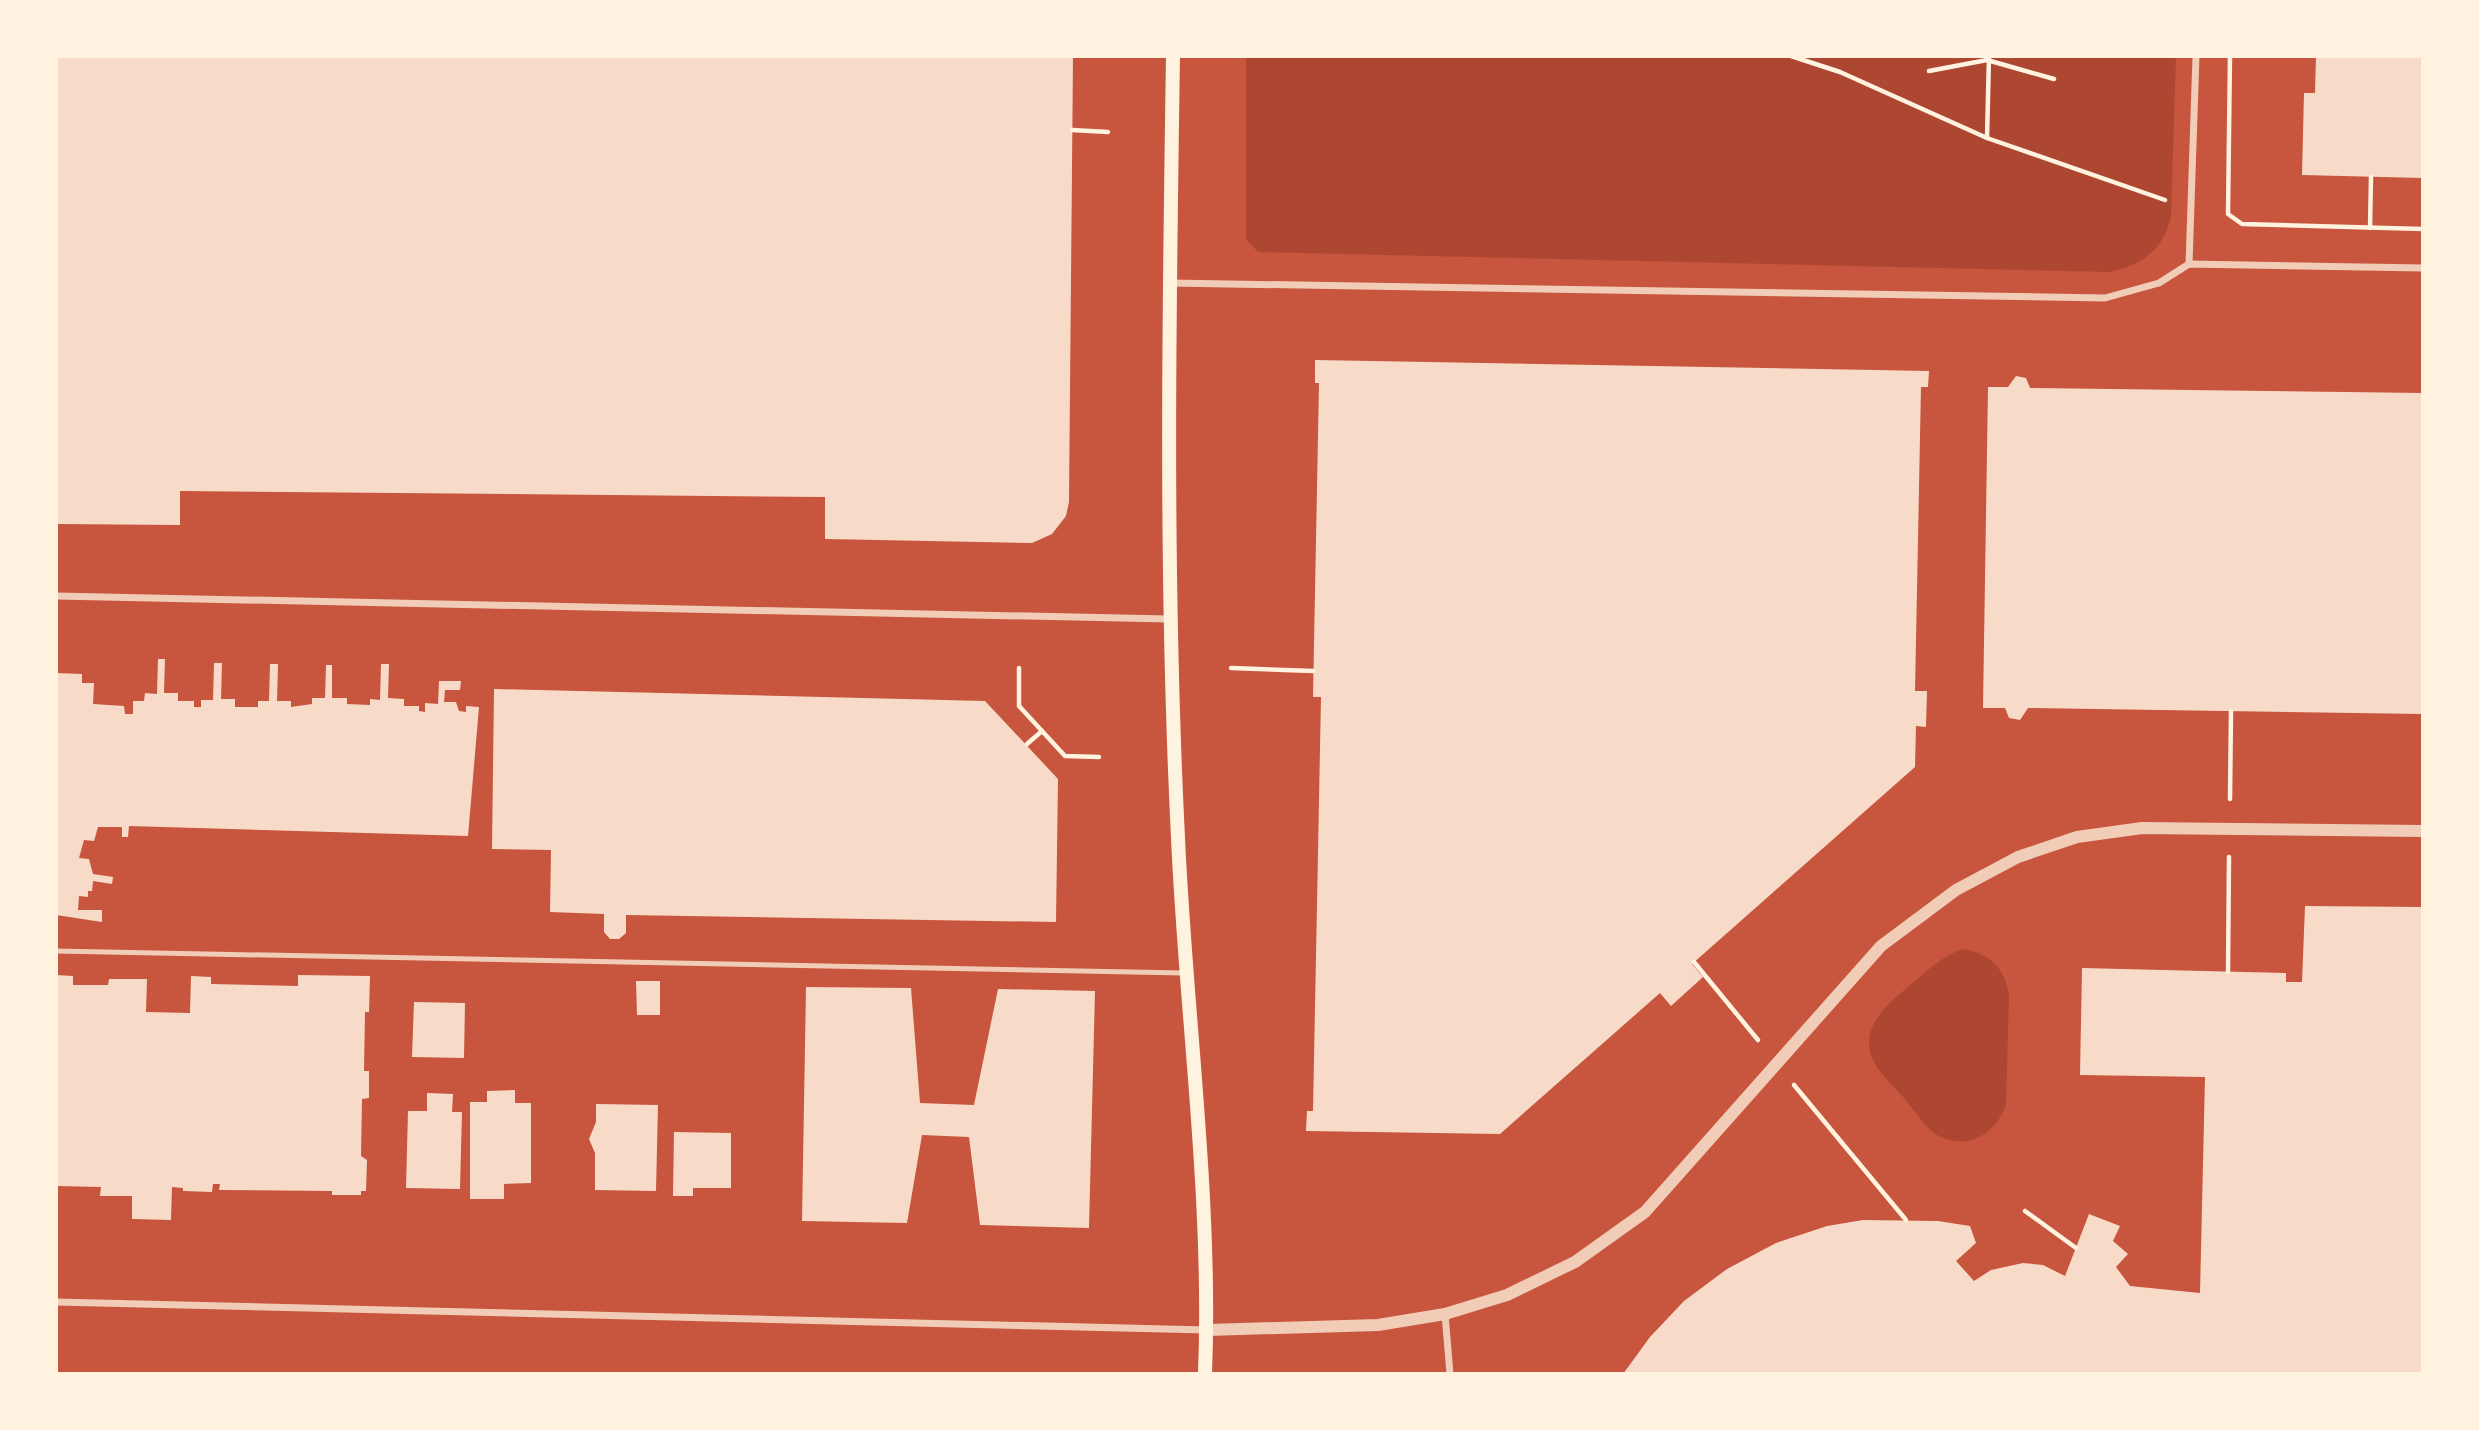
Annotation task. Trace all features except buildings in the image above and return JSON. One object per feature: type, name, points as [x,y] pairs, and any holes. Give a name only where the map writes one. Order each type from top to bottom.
[{"type":"main road","points":[[1173,56],[1168,619],[1184,973],[1208,1273],[1205,1374]]},
{"type":"street","points":[[2189,264],[2196,56]]},
{"type":"street","points":[[1169,283],[2105,298],[2159,283],[2189,264],[2423,268]]},
{"type":"street","points":[[56,596],[551,604],[1168,619]]},
{"type":"street","points":[[56,1303],[1207,1329],[1378,1325],[1445,1314],[1507,1296],[1575,1262],[1645,1212],[1881,946],[1956,890],[2018,858],[2077,837],[2141,828],[2423,831]]},
{"type":"street","points":[[1445,1314],[1450,1374]]},
{"type":"lane","points":[[56,951],[1184,973]]},
{"type":"path","points":[[1791,56],[1840,72],[1987,138],[2191,208],[2227,209]]},
{"type":"path","points":[[2230,56],[2228,214],[2242,224],[2423,229]]},
{"type":"path","points":[[1987,138],[1988,58]]},
{"type":"path","points":[[1929,71],[1988,58],[2054,79]]},
{"type":"path","points":[[1072,130],[1108,132]]},
{"type":"path","points":[[2370,228],[2371,177]]},
{"type":"path","points":[[1019,668],[1018,706],[1065,756],[1099,757]]},
{"type":"path","points":[[1231,668],[1313,671]]},
{"type":"path","points":[[1027,744],[1042,731]]},
{"type":"path","points":[[1694,962],[1765,1048]]},
{"type":"path","points":[[1791,1080],[1906,1220]]},
{"type":"path","points":[[2025,1211],[2076,1248]]},
{"type":"shaded area","points":[[1246,56],[2176,56],[2171,217],[2163,239],[2150,254],[2132,265],[2110,272],[1258,252],[1246,239]]},
{"type":"shaded area","points":[[1963,949],[1973,951],[1995,964],[2004,978],[2009,996],[2006,1105],[1996,1124],[1988,1131],[1980,1137],[1961,1141],[1939,1136],[1925,1124],[1876,1066],[1869,1044],[1877,1018],[1889,1004],[1935,964]]}]
